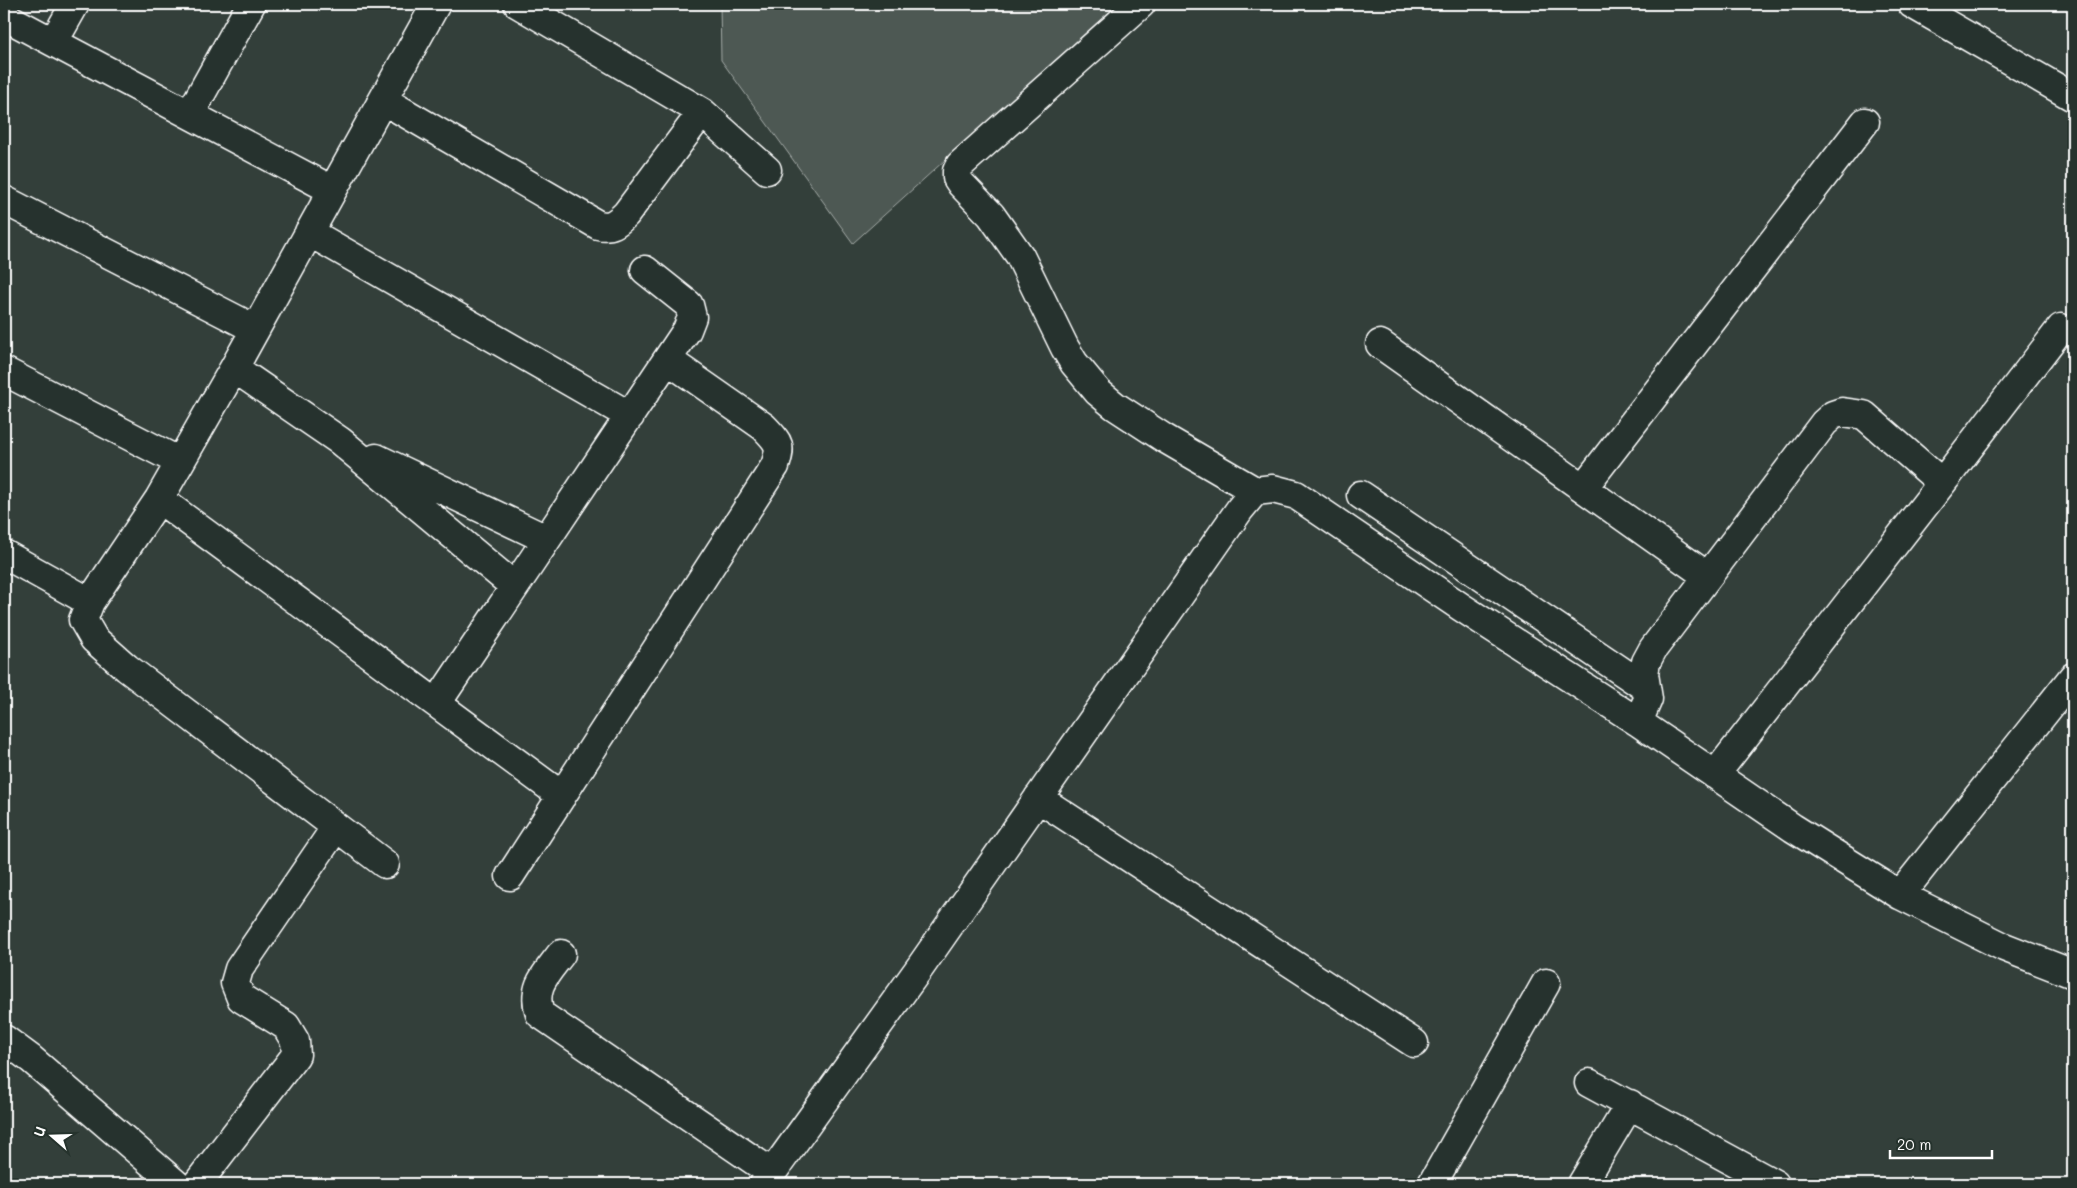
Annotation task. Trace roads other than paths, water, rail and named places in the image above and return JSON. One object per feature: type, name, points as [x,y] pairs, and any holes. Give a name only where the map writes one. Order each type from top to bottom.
[{"type":"street","points":[[54,41],[75,4]]},
{"type":"street","points":[[190,114],[251,4]]},
{"type":"street","points":[[385,864],[127,668],[94,639],[82,620],[90,602],[159,499],[436,4]]},
{"type":"street","points":[[518,4],[702,112],[767,170]]},
{"type":"street","points":[[1142,4],[960,165],[957,171],[957,178],[991,215],[1020,256],[1065,348],[1074,363],[1098,392],[1115,406],[1164,438],[1255,491],[1273,489],[1296,495],[1461,607],[1638,722],[1793,828],[1900,895],[2004,947],[2073,974]]},
{"type":"street","points":[[1912,4],[2073,97]]},
{"type":"street","points":[[4,16],[332,190]]},
{"type":"street","points":[[383,100],[598,225],[608,227],[626,214],[702,112]]},
{"type":"street","points":[[1583,488],[1865,122]]},
{"type":"street","points":[[4,200],[255,328]]},
{"type":"street","points":[[309,232],[630,416]]},
{"type":"street","points":[[437,703],[688,330],[692,316],[689,305],[645,270]]},
{"type":"street","points":[[1715,776],[2061,328]]},
{"type":"street","points":[[1380,344],[1707,576]]},
{"type":"street","points":[[510,876],[776,466],[780,451],[775,438],[764,427],[668,360]]},
{"type":"street","points":[[234,368],[340,441],[514,586]]},
{"type":"street","points":[[4,371],[180,462]]},
{"type":"street","points":[[1638,722],[1648,699],[1645,687],[1646,662],[1653,649],[1824,423],[1833,415],[1842,412],[1864,415],[1942,483]]},
{"type":"street","points":[[340,441],[546,539]]},
{"type":"street","points":[[562,954],[537,990],[536,1004],[540,1014],[768,1179],[922,966],[1240,509],[1255,491]]},
{"type":"street","points":[[1360,495],[1645,687]]},
{"type":"street","points":[[159,499],[562,796]]},
{"type":"street","points":[[4,554],[90,602]]},
{"type":"street","points":[[1900,895],[2073,677]]},
{"type":"street","points":[[1038,798],[1414,1044]]},
{"type":"street","points":[[197,1184],[296,1055],[295,1040],[286,1026],[241,998],[235,983],[240,969],[336,826]]},
{"type":"street","points":[[1432,1184],[1546,983]]},
{"type":"street","points":[[4,1039],[31,1059],[176,1184]]},
{"type":"street","points":[[1589,1083],[1630,1104],[1757,1180]]},
{"type":"street","points":[[1582,1184],[1630,1104]]}]
